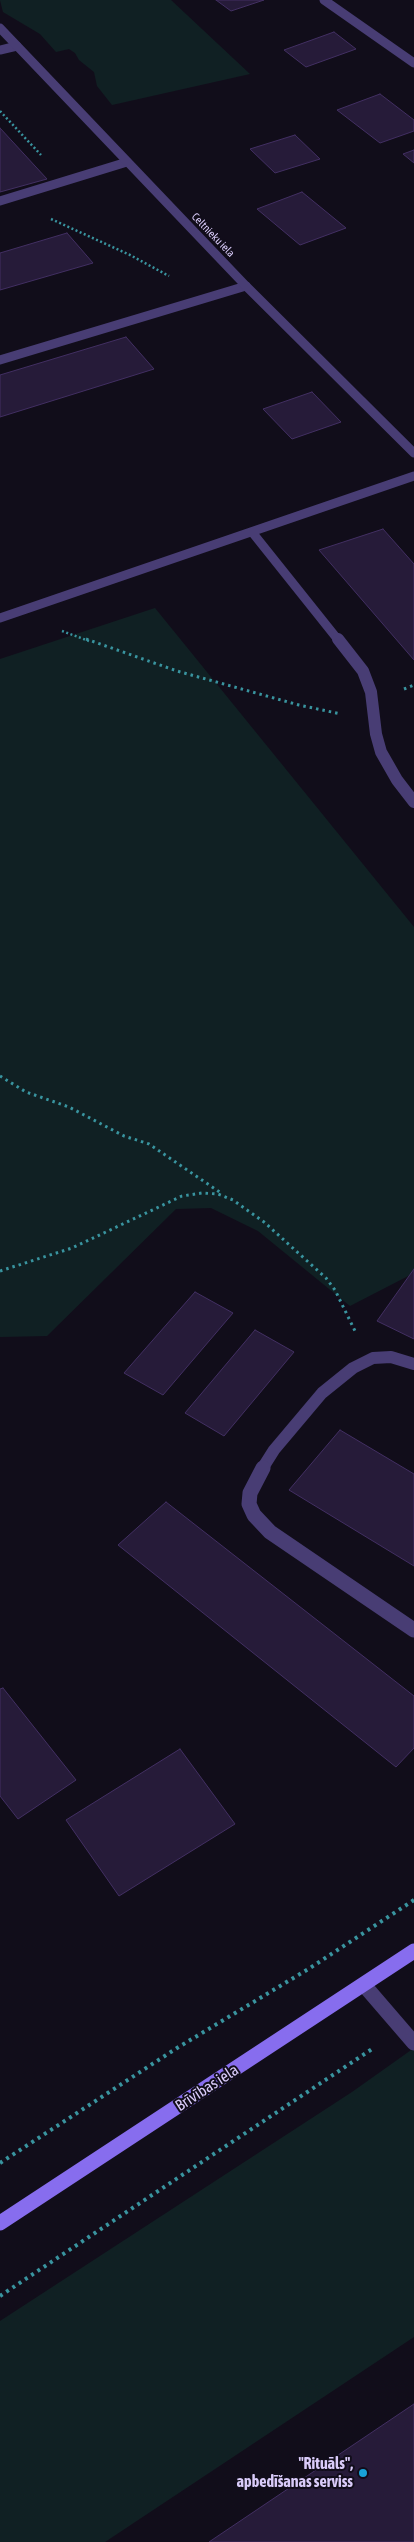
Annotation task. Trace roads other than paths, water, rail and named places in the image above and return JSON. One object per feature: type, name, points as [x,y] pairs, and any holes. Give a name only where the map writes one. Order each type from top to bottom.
[{"type":"main road","name":"Brīvības iela","points":[[0,2222],[414,1952]]},
{"type":"street","points":[[324,0],[414,63]]},
{"type":"street","name":"Celtnieku iela","points":[[0,28],[246,286],[414,453]]},
{"type":"street","points":[[0,50],[17,46]]},
{"type":"street","points":[[0,201],[127,162]]},
{"type":"street","points":[[0,360],[246,286]]},
{"type":"street","points":[[0,618],[414,476]]},
{"type":"street","points":[[252,532],[356,660],[369,684],[381,752],[397,780],[414,802]]},
{"type":"street","points":[[414,1364],[391,1357],[373,1358],[339,1378],[295,1422],[257,1477],[250,1493],[249,1504],[254,1515],[270,1532],[414,1630]]},
{"type":"street","points":[[364,1985],[414,2043]]},
{"type":"place","name":"\"Rituāls\", apbedīšanas serviss","points":[[363,2473]]}]
